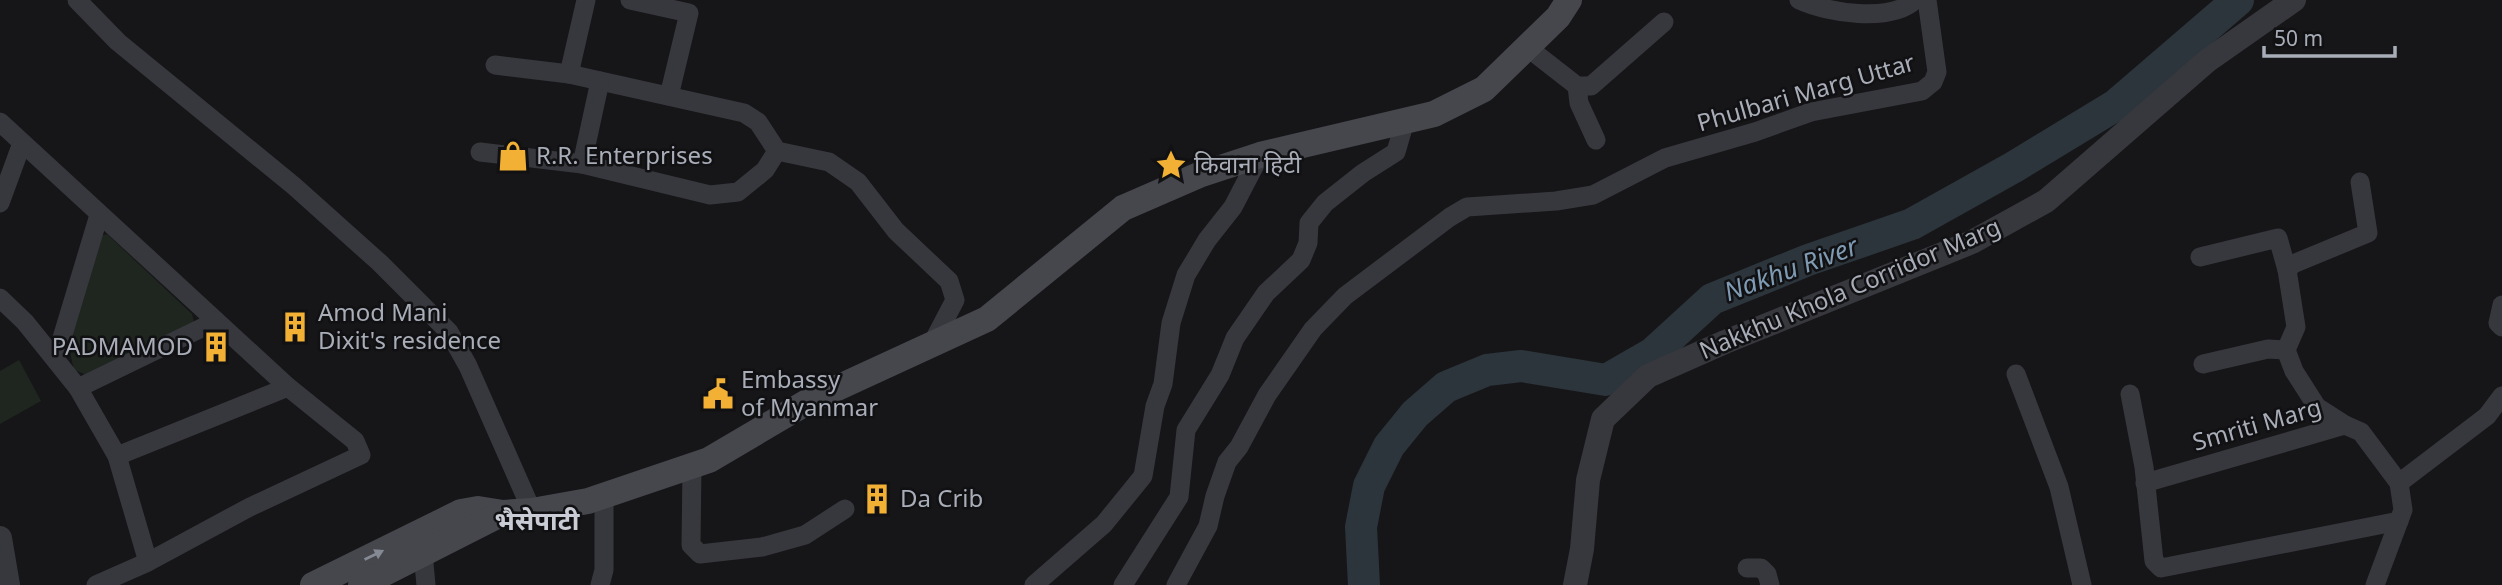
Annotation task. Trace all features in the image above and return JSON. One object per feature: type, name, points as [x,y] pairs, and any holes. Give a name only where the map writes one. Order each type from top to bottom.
[{"type":"main road","points":[[313,585],[461,512],[478,509],[503,513],[532,511],[588,501],[709,460],[808,401],[987,319],[1123,208],[1199,175],[1260,155],[1434,114],[1484,89],[1558,17],[1569,0]]},
{"type":"main road","points":[[361,585],[503,513]]},
{"type":"street","points":[[77,0],[118,42],[294,186],[449,332],[468,366],[532,511]]},
{"type":"street","points":[[569,74],[586,0]]},
{"type":"street","points":[[630,0],[689,13],[669,96]]},
{"type":"street","points":[[1799,0],[1834,12],[1878,13],[1908,7],[1915,0]]},
{"type":"street","name":"Phulbari Marg Uttar","points":[[1176,585],[1208,526],[1227,462],[1239,447],[1267,395],[1312,329],[1345,296],[1467,207],[1556,201],[1593,195],[1665,158],[1755,132],[1811,112],[1922,91],[1933,82],[1937,72],[1927,0]]},
{"type":"street","name":"Nakkhu Khola Corridor Marg","points":[[1575,585],[1582,549],[1588,480],[1603,419],[1648,376],[1972,242],[2046,201],[2207,61],[2294,0]]},
{"type":"street","points":[[1527,47],[1577,86],[1591,86],[1664,22]]},
{"type":"street","points":[[495,65],[569,74],[744,113],[758,122],[777,151],[829,162],[858,182],[896,231],[948,281],[955,300],[933,342]]},
{"type":"street","points":[[582,164],[600,80]]},
{"type":"street","points":[[1577,86],[1578,103],[1596,140]]},
{"type":"street","points":[[1123,585],[1179,496],[1186,430],[1220,375],[1235,338],[1266,293],[1301,260],[1308,243],[1308,223],[1325,203],[1363,173],[1396,152],[1405,121]]},
{"type":"street","points":[[0,122],[288,387],[355,442],[361,455],[250,507],[148,562],[96,585]]},
{"type":"street","points":[[0,203],[22,143]]},
{"type":"street","points":[[480,152],[582,164],[710,195],[738,192],[765,170],[777,151]]},
{"type":"street","points":[[1034,585],[1104,524],[1143,476],[1155,406],[1163,384],[1171,323],[1186,275],[1233,207],[1260,155]]},
{"type":"street","points":[[2287,270],[2293,264],[2368,233],[2360,182]]},
{"type":"street","points":[[56,358],[99,215]]},
{"type":"street","points":[[2200,257],[2278,238],[2287,270],[2296,327],[2286,350],[2294,371],[2317,407],[2345,425]]},
{"type":"street","points":[[0,298],[56,358],[78,387],[117,456],[148,562]]},
{"type":"street","points":[[2502,305],[2498,323],[2502,327]]},
{"type":"street","points":[[78,387],[216,321]]},
{"type":"street","points":[[2203,364],[2268,349],[2286,350]]},
{"type":"street","points":[[2016,374],[2059,487],[2082,585]]},
{"type":"street","points":[[117,456],[288,387]]},
{"type":"street","points":[[2130,394],[2145,483],[2154,561],[2161,568],[2399,521]]},
{"type":"street","points":[[2375,585],[2403,510],[2399,482],[2487,416],[2502,396]]},
{"type":"street","name":"Smriti Marg","points":[[2145,483],[2345,425],[2361,432],[2399,482]]},
{"type":"street","points":[[692,466],[691,545],[700,554],[762,547],[805,535],[845,509]]},
{"type":"street","points":[[600,585],[604,569],[604,496]]},
{"type":"street","points":[[0,538],[5,571]]},
{"type":"street","points":[[423,553],[426,585]]},
{"type":"street","points":[[1747,568],[1760,568],[1767,574],[1770,585]]},
{"type":"shaded area","points":[[107,234],[192,314],[194,322],[87,375],[74,370],[68,344],[100,236]]},
{"type":"shaded area","points":[[19,360],[41,401],[0,424],[0,371]]},
{"type":"waterway","name":"Nakhu River","points":[[1364,585],[1361,527],[1369,486],[1389,446],[1415,414],[1446,387],[1487,370],[1521,366],[1606,380],[1653,353],[1712,299],[1808,260],[1912,224],[2014,167],[2116,105],[2238,0]]},
{"type":"place","name":"R.R. Enterprises","points":[[513,156]]},
{"type":"place","name":"किवाना हिटी","points":[[1171,165]]},
{"type":"place","name":"Amod Mani Dixit's residence","points":[[295,327]]},
{"type":"place","name":"PADMAMOD","points":[[216,347]]},
{"type":"place","name":"Embassy of Myanmar","points":[[718,394]]},
{"type":"place","name":"Da Crib","points":[[877,499]]},
{"type":"district","name":"भैसेपाटी","points":[[537,521]]}]
